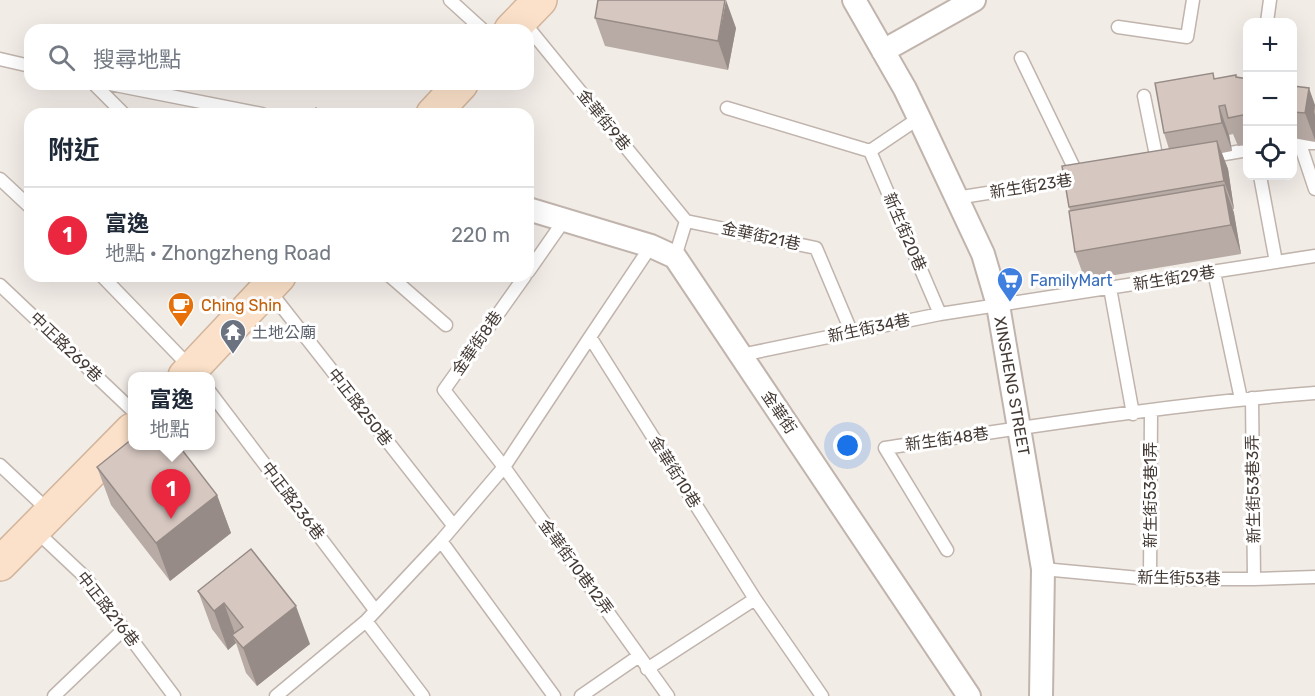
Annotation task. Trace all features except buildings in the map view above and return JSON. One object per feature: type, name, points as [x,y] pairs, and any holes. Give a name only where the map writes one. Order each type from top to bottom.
[{"type":"main road","points":[[439,108],[455,90]]},
{"type":"main road","points":[[202,372],[273,282]]},
{"type":"main road","points":[[0,564],[128,434]]},
{"type":"street","name":"XINSHENG STREET","points":[[854,0],[919,118],[982,254],[998,305],[1043,569],[1041,696]]},
{"type":"street","points":[[883,51],[974,0]]},
{"type":"street","points":[[534,210],[651,246],[675,257]]},
{"type":"street","name":"金華街","points":[[675,257],[969,696]]},
{"type":"lane","points":[[450,0],[476,24]]},
{"type":"lane","points":[[1118,27],[1187,37],[1193,0]]},
{"type":"lane","points":[[1268,18],[1270,0]]},
{"type":"lane","name":"金華街9巷","points":[[534,29],[686,221]]},
{"type":"lane","name":"新生街23巷","points":[[956,198],[1085,177],[1021,58]]},
{"type":"lane","points":[[0,59],[24,65]]},
{"type":"lane","points":[[100,90],[118,108]]},
{"type":"lane","points":[[140,90],[232,108]]},
{"type":"lane","points":[[1144,96],[1158,165]]},
{"type":"lane","points":[[727,108],[870,151],[919,118]]},
{"type":"lane","points":[[1297,142],[1315,143]]},
{"type":"lane","points":[[1297,144],[1315,189]]},
{"type":"lane","name":"新生街20巷","points":[[870,151],[940,314]]},
{"type":"lane","points":[[1191,159],[1243,151]]},
{"type":"lane","points":[[0,179],[24,201]]},
{"type":"lane","points":[[1261,180],[1276,262]]},
{"type":"lane","points":[[534,263],[565,219]]},
{"type":"lane","points":[[675,257],[686,221]]},
{"type":"lane","name":"金華街21巷","points":[[686,221],[816,248],[851,332]]},
{"type":"lane","points":[[276,696],[366,621],[441,541],[504,467],[651,246]]},
{"type":"lane","name":"新生街29巷","points":[[998,305],[1315,256]]},
{"type":"lane","name":"新生街53巷3弄","points":[[1214,272],[1246,399],[1254,579]]},
{"type":"lane","name":"中正路236巷","points":[[108,282],[191,372]]},
{"type":"lane","name":"中正路250巷","points":[[273,282],[453,525]]},
{"type":"lane","points":[[397,282],[447,325]]},
{"type":"lane","name":"金華街8巷","points":[[504,467],[444,390],[521,282]]},
{"type":"lane","name":"中正路269巷","points":[[0,285],[128,406]]},
{"type":"lane","points":[[1110,288],[1133,414]]},
{"type":"lane","name":"新生街34巷","points":[[741,355],[940,314],[998,305]]},
{"type":"lane","name":"金華街10巷","points":[[590,337],[755,598],[822,696]]},
{"type":"lane","points":[[1019,428],[1246,399],[1315,393]]},
{"type":"lane","name":"中正路236巷","points":[[215,402],[375,610]]},
{"type":"lane","name":"新生街53巷1弄","points":[[1150,579],[1151,411]]},
{"type":"lane","name":"新生街48巷","points":[[947,550],[885,448],[1019,428]]},
{"type":"lane","name":"中正路216巷","points":[[0,465],[174,696]]},
{"type":"lane","name":"金華街10巷12弄","points":[[504,467],[668,696]]},
{"type":"lane","points":[[441,541],[554,696]]},
{"type":"lane","name":"新生街53巷","points":[[1043,569],[1150,579],[1315,577]]},
{"type":"lane","points":[[647,669],[755,598]]},
{"type":"lane","points":[[366,621],[423,696]]},
{"type":"lane","points":[[54,696],[124,629]]},
{"type":"lane","points":[[581,696],[639,656]]},
{"type":"place","name":"FamilyMart","points":[[1010,303]]},
{"type":"place","name":"Ching Shin","points":[[181,328]]},
{"type":"place","name":"土地公廟","points":[[233,355]]},
{"type":"place","name":"富逸","points":[[171,519]]}]
